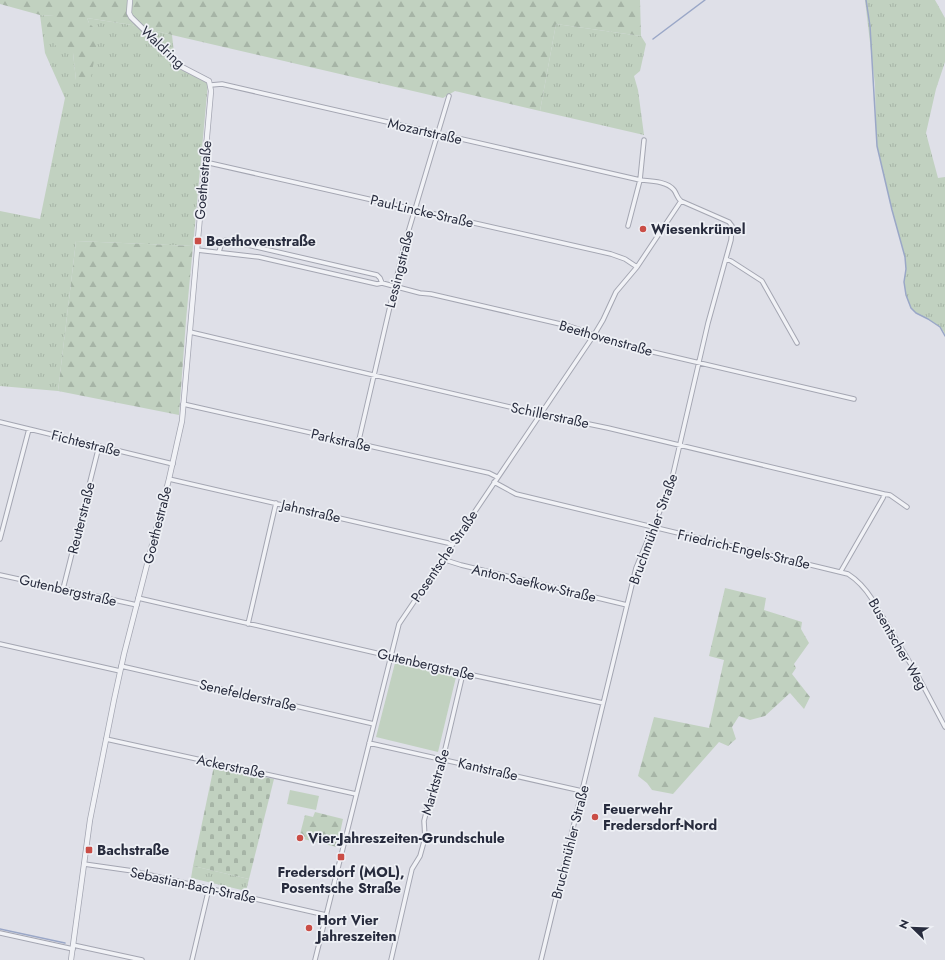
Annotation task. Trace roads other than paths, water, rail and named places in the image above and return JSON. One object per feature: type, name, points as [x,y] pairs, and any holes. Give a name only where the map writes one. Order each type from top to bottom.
[{"type":"street","name":"Waldring","points":[[130,0],[129,14],[133,20],[182,68],[206,79],[211,85]]},
{"type":"street","name":"Mozartstraße","points":[[211,85],[222,84],[640,180]]},
{"type":"street","name":"Goethestraße","points":[[71,960],[90,820],[106,739],[121,668],[180,432],[211,85]]},
{"type":"street","name":"Lessingstraße","points":[[358,444],[373,374],[404,246],[449,96]]},
{"type":"street","points":[[628,226],[640,180],[644,140]]},
{"type":"street","name":"Paul-Lincke-Straße","points":[[205,162],[611,254],[637,267]]},
{"type":"street","name":"Bruchmühler Straße","points":[[542,960],[636,568],[670,487],[708,323],[731,240],[732,226],[729,222],[681,201],[671,186],[654,181],[640,180]]},
{"type":"street","name":"Posentsche Straße","points":[[316,960],[399,624],[594,335],[616,292],[637,267],[681,201]]},
{"type":"street","name":"Beethovenstraße","points":[[219,252],[222,242],[226,240],[377,275],[382,282]]},
{"type":"street","name":"Beethovenstraße","points":[[197,250],[259,258],[377,284],[382,282],[420,293],[431,294],[569,326],[606,341],[854,399]]},
{"type":"street","points":[[726,259],[762,281],[797,343]]},
{"type":"street","name":"Schillerstraße","points":[[190,332],[890,495],[907,507]]},
{"type":"street","name":"Parkstraße","points":[[183,404],[489,473],[497,477]]},
{"type":"street","name":"Fichtestraße","points":[[0,422],[173,464]]},
{"type":"street","points":[[0,539],[29,429]]},
{"type":"street","name":"Reuterstraße","points":[[63,589],[99,446]]},
{"type":"street","name":"Jahnstraße","points":[[169,479],[442,541],[452,545]]},
{"type":"street","name":"Friedrich-Engels-Straße","points":[[494,482],[516,494],[840,571]]},
{"type":"street","points":[[840,571],[884,494]]},
{"type":"street","points":[[248,624],[276,503]]},
{"type":"street","name":"Anton-Saefkow-Straße","points":[[442,559],[461,565],[627,605]]},
{"type":"street","name":"Busentscher Weg","points":[[840,571],[856,579],[872,598],[919,678],[945,727]]},
{"type":"street","name":"Gutenbergstraße","points":[[0,575],[137,605]]},
{"type":"street","name":"Gutenbergstraße","points":[[138,598],[463,673],[603,703]]},
{"type":"street","name":"Senefelderstraße","points":[[0,644],[121,668],[374,724]]},
{"type":"street","name":"Marktstraße","points":[[391,960],[412,869],[420,856],[425,838],[424,821],[434,789],[463,673]]},
{"type":"street","name":"Ackerstraße","points":[[106,739],[356,794]]},
{"type":"street","name":"Kantstraße","points":[[369,743],[442,758],[582,791]]},
{"type":"street","name":"Sebastian-Bach-Straße","points":[[84,864],[133,872],[209,888],[326,915]]},
{"type":"street","points":[[192,960],[209,888]]},
{"type":"street","points":[[0,933],[142,960]]},
{"type":"waterway","points":[[653,39],[705,0]]},
{"type":"waterway","points":[[866,0],[870,26],[877,146],[905,257],[906,269],[904,282],[906,295],[911,308],[916,313],[940,327],[945,336]]},
{"type":"waterway","points":[[0,929],[65,943]]},
{"type":"place","name":"Wiesenkrümel","points":[[643,229]]},
{"type":"place","name":"Beethovenstraße","points":[[198,241]]},
{"type":"place","name":"Feuerwehr Fredersdorf-Nord","points":[[595,817]]},
{"type":"place","name":"Vier-Jahreszeiten-Grundschule","points":[[300,838]]},
{"type":"place","name":"Bachstraße","points":[[89,850]]},
{"type":"place","name":"Fredersdorf (MOL), Posentsche Straße","points":[[341,857]]},
{"type":"place","name":"Hort Vier Jahreszeiten","points":[[309,928]]}]
